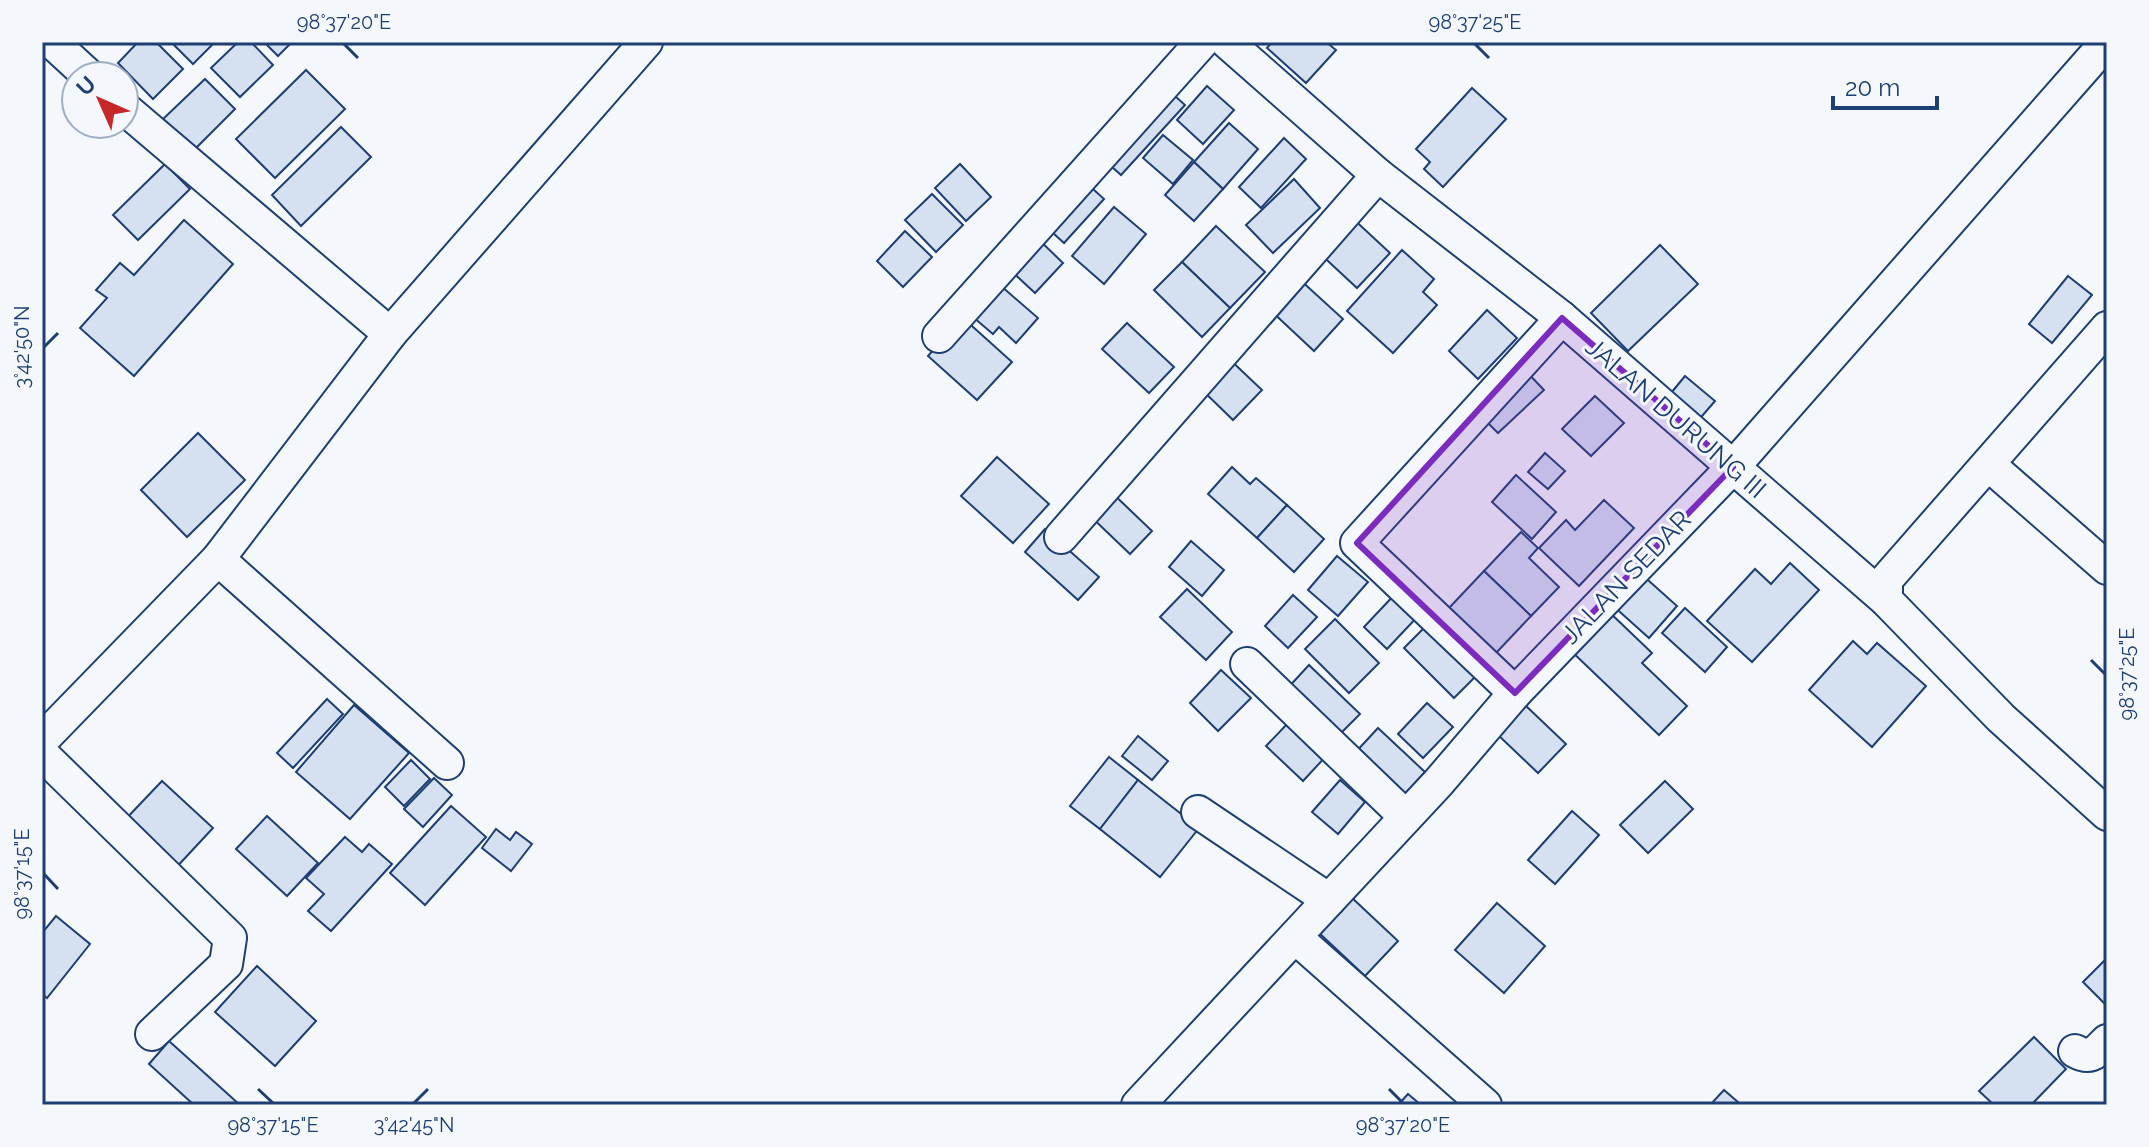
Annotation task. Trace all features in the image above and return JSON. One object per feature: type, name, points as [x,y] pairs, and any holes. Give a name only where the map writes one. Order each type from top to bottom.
[{"type":"street","points":[[52,42],[72,60]]},
{"type":"street","points":[[42,740],[218,559],[390,334],[646,42]]},
{"type":"street","points":[[939,336],[1202,42]]},
{"type":"street","name":"JALAN SEDAR","points":[[1138,1105],[1406,817],[1515,693],[1733,467],[2107,42]]},
{"type":"street","name":"JALAN DURUNG III","points":[[1246,48],[1378,175],[1562,318],[1886,600],[2001,718],[2107,814]]},
{"type":"street","points":[[140,122],[390,334]]},
{"type":"street","points":[[1061,537],[1378,175]]},
{"type":"street","points":[[1515,693],[1357,543],[1365,530],[1562,318]]},
{"type":"street","points":[[1886,600],[1886,580],[2105,333]]},
{"type":"street","points":[[1988,464],[2107,568]]},
{"type":"street","points":[[218,559],[447,763]]},
{"type":"street","points":[[1247,664],[1406,817]]},
{"type":"street","points":[[42,754],[230,938],[226,964],[152,1034]]},
{"type":"street","points":[[1198,812],[1329,900]]},
{"type":"street","points":[[1295,937],[1485,1105]]},
{"type":"street","points":[[2075,1051],[2085,1057],[2092,1056],[2107,1041]]},
{"type":"highlighted area","points":[[1562,318],[1733,467],[1515,693],[1357,543],[1365,530]]},
{"type":"building","points":[[138,42],[156,42],[183,69],[153,99],[140,86],[140,60],[121,60]]},
{"type":"building","points":[[171,42],[215,42],[193,64]]},
{"type":"building","points":[[238,42],[251,42],[273,65],[240,97],[211,68]]},
{"type":"building","points":[[264,42],[292,42],[278,56]]},
{"type":"building","points":[[1272,42],[1326,42],[1336,50],[1306,83],[1267,48]]},
{"type":"building","points":[[306,70],[345,109],[275,178],[236,139]]},
{"type":"building","points":[[205,79],[235,109],[193,151],[162,120]]},
{"type":"building","points":[[1207,86],[1234,110],[1203,144],[1177,120]]},
{"type":"building","points":[[1165,87],[1185,105],[1121,175],[1101,157]]},
{"type":"building","points":[[1472,88],[1506,119],[1443,187],[1424,169],[1430,162],[1416,149]]},
{"type":"building","points":[[1229,123],[1258,149],[1223,189],[1194,162]]},
{"type":"building","points":[[341,127],[371,157],[301,226],[272,195]]},
{"type":"building","points":[[1163,135],[1193,160],[1173,184],[1143,158]]},
{"type":"building","points":[[1284,138],[1306,159],[1261,208],[1239,187]]},
{"type":"building","points":[[1194,162],[1223,189],[1194,221],[1165,195]]},
{"type":"building","points":[[165,164],[190,189],[138,240],[113,215]]},
{"type":"building","points":[[960,164],[991,197],[966,221],[935,188]]},
{"type":"building","points":[[1082,179],[1104,199],[1064,243],[1042,223]]},
{"type":"building","points":[[1294,179],[1320,208],[1273,253],[1246,225]]},
{"type":"building","points":[[932,194],[963,225],[936,252],[905,220]]},
{"type":"building","points":[[1114,207],[1146,234],[1104,284],[1072,256]]},
{"type":"building","points":[[1348,214],[1390,253],[1357,288],[1315,249]]},
{"type":"building","points":[[184,220],[233,264],[134,376],[80,328],[107,298],[96,290],[120,263],[134,275]]},
{"type":"building","points":[[1216,226],[1265,272],[1230,308],[1182,262]]},
{"type":"building","points":[[905,231],[932,257],[903,287],[877,261]]},
{"type":"building","points":[[1034,235],[1063,263],[1035,293],[1005,265]]},
{"type":"building","points":[[1660,245],[1698,284],[1628,351],[1591,313]]},
{"type":"building","points":[[1402,250],[1434,279],[1423,292],[1437,305],[1393,353],[1347,311]]},
{"type":"building","points":[[1182,262],[1230,308],[1202,337],[1154,290]]},
{"type":"building","points":[[2068,276],[2092,295],[2052,343],[2029,324]]},
{"type":"building","points":[[1297,277],[1343,319],[1314,351],[1268,308]]},
{"type":"building","points":[[994,280],[1038,318],[1016,343],[999,327],[993,334],[967,312]]},
{"type":"building","points":[[1487,310],[1517,338],[1478,379],[1449,351]]},
{"type":"building","points":[[962,317],[1012,362],[977,400],[928,356]]},
{"type":"building","points":[[1127,323],[1174,367],[1149,393],[1102,349]]},
{"type":"building","points":[[1225,355],[1262,390],[1233,420],[1197,385]]},
{"type":"building","points":[[1523,368],[1544,390],[1498,433],[1477,412]]},
{"type":"building","points":[[1685,376],[1715,401],[1696,423],[1667,398]]},
{"type":"building","points":[[1595,396],[1624,423],[1591,456],[1562,429]]},
{"type":"building","points":[[198,433],[245,480],[187,537],[141,490]]},
{"type":"building","points":[[1545,453],[1565,471],[1548,489],[1528,472]]},
{"type":"building","points":[[997,457],[1049,504],[1013,543],[961,496]]},
{"type":"building","points":[[1232,467],[1250,484],[1256,478],[1287,505],[1257,538],[1208,494]]},
{"type":"building","points":[[1516,475],[1556,512],[1532,539],[1492,502]]},
{"type":"building","points":[[1108,489],[1152,531],[1130,554],[1086,512]]},
{"type":"building","points":[[1604,500],[1634,528],[1579,586],[1539,548],[1566,520],[1575,530]]},
{"type":"building","points":[[1287,505],[1324,539],[1294,572],[1257,538]]},
{"type":"building","points":[[1045,529],[1099,577],[1078,600],[1025,552]]},
{"type":"building","points":[[1521,532],[1538,548],[1529,558],[1559,587],[1531,616],[1484,571]]},
{"type":"building","points":[[1191,541],[1224,570],[1202,596],[1169,567]]},
{"type":"building","points":[[1337,556],[1368,582],[1338,616],[1308,590]]},
{"type":"building","points":[[1790,563],[1819,590],[1752,662],[1707,621],[1755,569],[1771,584]]},
{"type":"building","points":[[1484,571],[1531,616],[1496,653],[1449,608]]},
{"type":"building","points":[[1639,572],[1677,606],[1649,638],[1611,604]]},
{"type":"building","points":[[1187,589],[1232,632],[1206,660],[1160,617]]},
{"type":"building","points":[[1397,592],[1420,614],[1387,649],[1364,627]]},
{"type":"building","points":[[1293,595],[1317,617],[1288,648],[1265,626]]},
{"type":"building","points":[[1685,608],[1727,647],[1705,672],[1662,633]]},
{"type":"building","points":[[1606,609],[1652,653],[1642,663],[1687,706],[1659,735],[1568,648]]},
{"type":"building","points":[[1335,619],[1379,663],[1349,693],[1305,649]]},
{"type":"building","points":[[1433,619],[1483,669],[1454,698],[1404,648]]},
{"type":"building","points":[[1853,641],[1867,654],[1877,643],[1926,686],[1872,747],[1809,690]]},
{"type":"building","points":[[1309,665],[1360,714],[1335,739],[1285,691]]},
{"type":"building","points":[[1221,670],[1251,698],[1218,731],[1190,703]]},
{"type":"building","points":[[327,699],[343,714],[293,768],[277,753]]},
{"type":"building","points":[[1427,703],[1453,727],[1423,758],[1398,734]]},
{"type":"building","points":[[354,705],[409,753],[350,819],[296,772]]},
{"type":"building","points":[[1525,705],[1566,744],[1538,773],[1497,734]]},
{"type":"building","points":[[1291,720],[1328,754],[1303,781],[1266,746]]},
{"type":"building","points":[[1378,728],[1425,772],[1400,799],[1353,755]]},
{"type":"building","points":[[1138,736],[1168,761],[1152,780],[1122,756]]},
{"type":"building","points":[[1109,757],[1138,780],[1100,829],[1070,806]]},
{"type":"building","points":[[411,760],[430,779],[404,806],[385,787]]},
{"type":"building","points":[[434,778],[452,795],[423,827],[404,809]]},
{"type":"building","points":[[1138,780],[1199,828],[1160,877],[1100,829]]},
{"type":"building","points":[[1340,780],[1365,802],[1338,834],[1312,812]]},
{"type":"building","points":[[162,781],[213,828],[172,872],[121,824]]},
{"type":"building","points":[[1665,781],[1693,809],[1648,853],[1620,825]]},
{"type":"building","points":[[451,806],[486,837],[425,905],[390,873]]},
{"type":"building","points":[[1572,811],[1599,835],[1555,884],[1528,860]]},
{"type":"building","points":[[267,816],[318,863],[287,896],[236,849]]},
{"type":"building","points":[[496,829],[510,840],[516,832],[532,844],[511,871],[482,848]]},
{"type":"building","points":[[345,837],[362,852],[369,844],[392,864],[331,931],[308,911],[324,894],[306,878]]},
{"type":"building","points":[[1350,896],[1398,941],[1365,976],[1317,931]]},
{"type":"building","points":[[1497,903],[1545,946],[1504,993],[1455,950]]},
{"type":"building","points":[[56,916],[90,944],[47,998],[42,994],[42,933]]},
{"type":"building","points":[[2107,958],[2107,1006],[2083,982]]},
{"type":"building","points":[[257,966],[316,1021],[275,1066],[215,1012]]},
{"type":"building","points":[[2034,1037],[2066,1069],[2031,1105],[1994,1105],[1979,1091]]},
{"type":"building","points":[[169,1041],[240,1105],[194,1105],[149,1064]]},
{"type":"building","points":[[1724,1090],[1739,1103],[1710,1105]]},
{"type":"building","points":[[1408,1094],[1421,1105],[1398,1105]]}]
